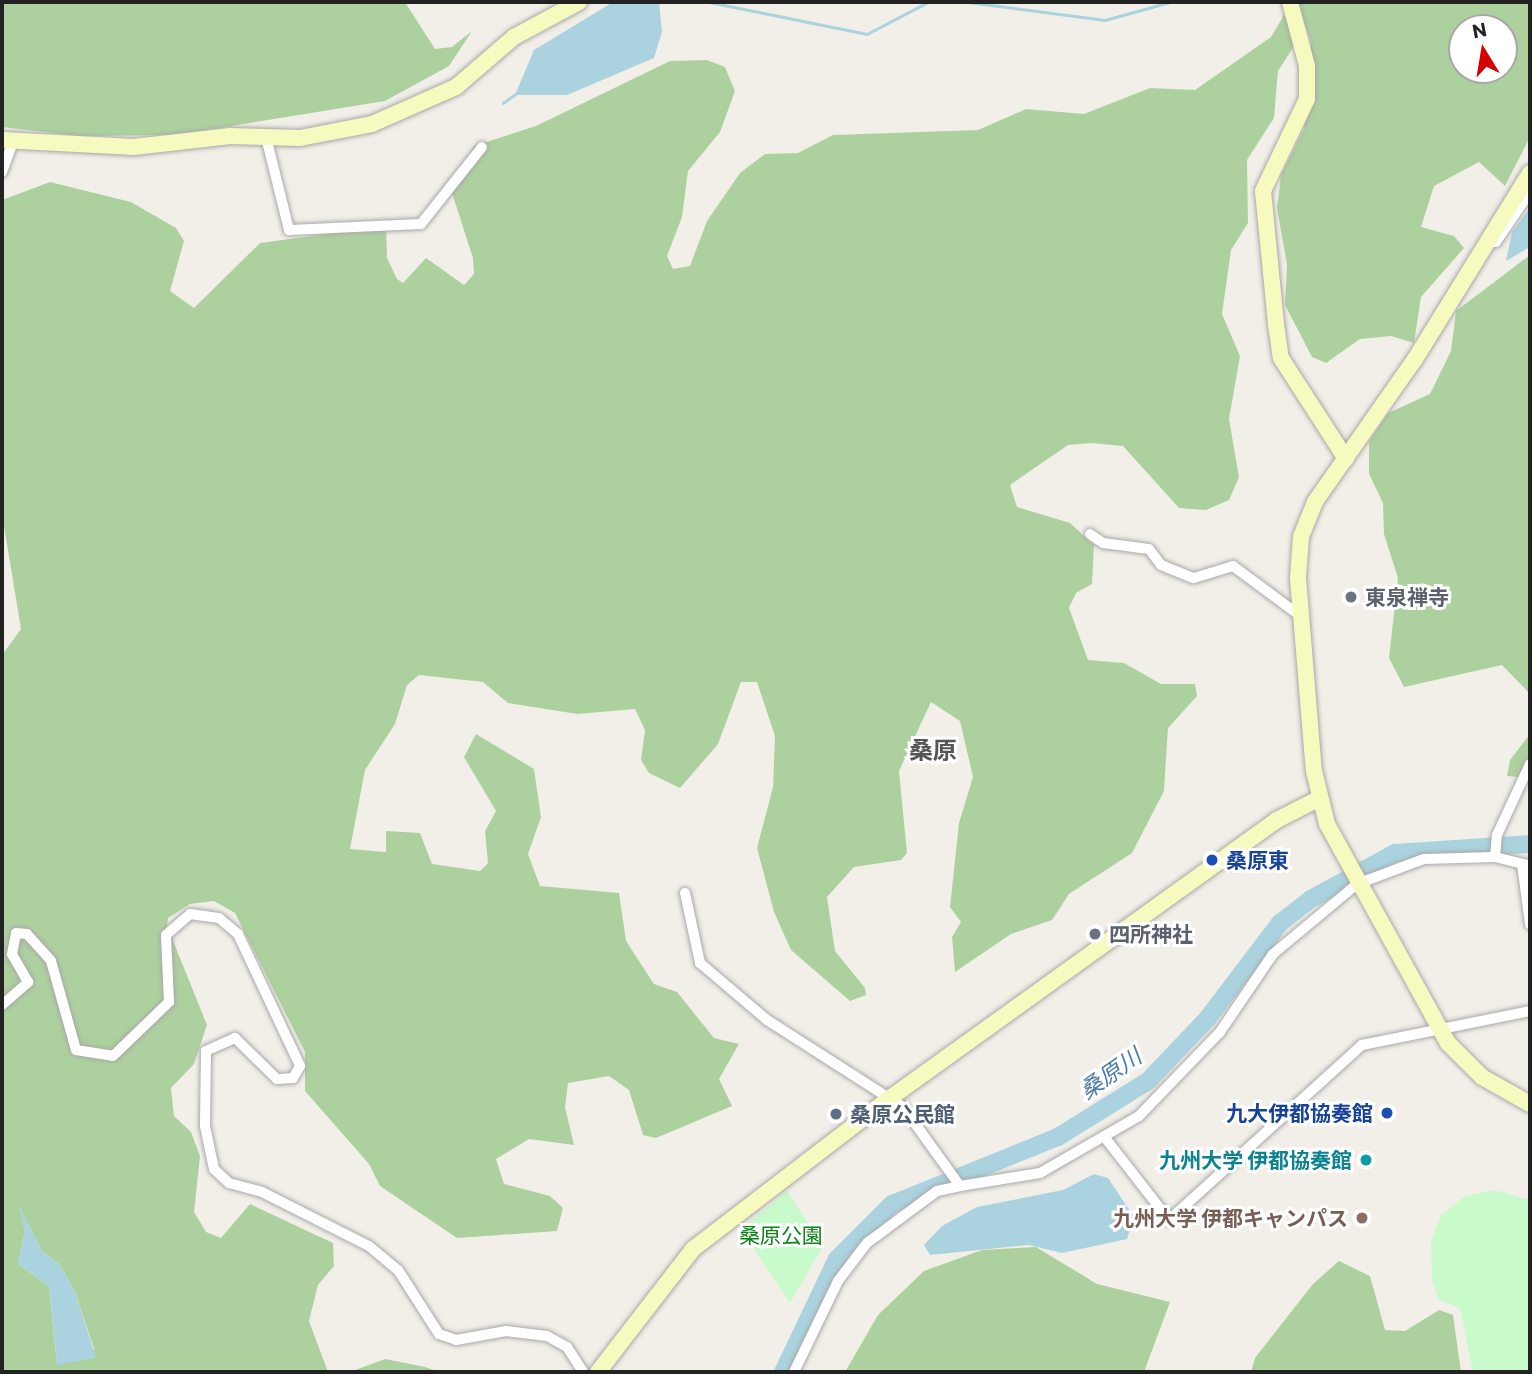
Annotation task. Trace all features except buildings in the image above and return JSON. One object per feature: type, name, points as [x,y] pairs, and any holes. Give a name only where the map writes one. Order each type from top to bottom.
[{"type":"street","points":[[2,172],[8,140],[134,147],[266,137],[300,138],[393,116],[456,87],[514,37],[579,2]]},
{"type":"street","points":[[1290,2],[1307,66],[1307,99],[1263,191],[1276,324],[1281,358],[1346,459]]},
{"type":"street","points":[[266,137],[289,230],[421,224],[482,146]]},
{"type":"street","points":[[1430,335],[1530,173]]},
{"type":"street","points":[[1530,192],[1314,502],[1301,536],[1302,617],[1318,799],[1345,862],[1438,1025],[1482,1077],[1530,1104]]},
{"type":"street","points":[[1090,534],[1109,544],[1149,549],[1161,565],[1194,578],[1233,566],[1302,617]]},
{"type":"street","points":[[1495,857],[1497,835],[1530,764]]},
{"type":"street","points":[[598,1372],[693,1249],[890,1098],[1277,820],[1318,799]]},
{"type":"street","points":[[794,1372],[838,1281],[867,1243],[937,1191],[958,1184],[1040,1173],[1106,1139],[1139,1116],[1202,1053],[1273,954],[1357,884],[1424,859],[1495,857],[1526,865],[1530,924]]},
{"type":"street","points":[[685,893],[692,943],[709,972],[767,1020],[890,1098],[945,1163],[958,1184]]},
{"type":"street","points":[[2,1005],[27,982],[27,972],[13,958],[22,932],[51,961],[76,1050],[113,1056],[169,1002],[166,935],[190,914],[219,918],[238,934],[300,1066],[290,1080],[276,1079],[235,1038],[206,1051],[205,1126],[214,1169],[229,1183],[369,1245],[398,1270],[439,1334],[456,1340],[506,1331],[547,1336],[567,1347],[583,1372]]},
{"type":"street","points":[[1106,1139],[1170,1220],[1353,1050],[1438,1025],[1530,1011]]},
{"type":"green space","points":[[2,2],[405,2],[435,49],[452,47],[472,31],[449,66],[385,101],[176,135],[79,136],[2,127]]},
{"type":"green space","points":[[1297,2],[1530,2],[1530,137],[1505,186],[1479,162],[1434,186],[1421,227],[1454,236],[1464,248],[1421,297],[1414,343],[1391,336],[1360,339],[1326,363],[1312,357],[1285,305],[1287,265],[1277,208],[1281,175],[1304,129],[1311,42]]},
{"type":"green space","points":[[1284,15],[1296,43],[1278,71],[1274,118],[1247,160],[1248,223],[1231,250],[1222,314],[1240,356],[1229,419],[1239,477],[1229,500],[1206,510],[1179,508],[1123,446],[1091,443],[1068,445],[1010,485],[1017,507],[1070,523],[1094,545],[1092,584],[1076,593],[1069,608],[1088,660],[1124,663],[1161,684],[1195,684],[1197,696],[1168,728],[1164,791],[1132,853],[1069,894],[1052,920],[1011,934],[955,972],[952,937],[961,922],[950,907],[959,823],[973,777],[960,721],[931,702],[899,771],[907,853],[901,860],[854,867],[827,897],[835,951],[865,988],[866,995],[850,1001],[791,950],[774,912],[757,848],[773,787],[775,736],[757,682],[741,682],[718,744],[680,788],[649,773],[641,760],[645,730],[635,709],[577,714],[508,703],[483,682],[419,675],[407,685],[395,724],[365,770],[350,849],[386,852],[386,831],[420,833],[432,864],[480,871],[488,863],[485,831],[496,811],[464,757],[476,734],[534,769],[541,817],[528,854],[540,886],[619,893],[626,941],[654,984],[677,992],[714,1038],[739,1044],[719,1079],[732,1106],[656,1138],[643,1135],[629,1090],[609,1076],[568,1083],[565,1107],[574,1145],[529,1139],[496,1159],[504,1184],[550,1196],[563,1208],[557,1231],[457,1238],[380,1186],[369,1164],[305,1091],[305,1052],[235,913],[214,901],[190,904],[168,918],[167,926],[207,1025],[194,1064],[171,1088],[174,1116],[191,1132],[200,1156],[194,1212],[206,1232],[221,1238],[250,1204],[333,1243],[334,1266],[318,1285],[309,1321],[328,1372],[2,1372],[2,655],[21,629],[2,514],[2,200],[50,182],[131,202],[176,228],[184,241],[170,291],[194,308],[260,243],[386,226],[387,258],[397,279],[403,283],[426,258],[464,285],[474,274],[473,258],[451,190],[474,146],[536,126],[670,61],[707,60],[725,67],[735,91],[720,132],[688,171],[682,217],[667,256],[673,269],[690,266],[707,221],[740,173],[765,154],[798,153],[833,135],[978,130],[1026,109],[1084,114],[1150,88],[1195,90],[1271,37]],"holes":[[[20,1208],[42,1251],[60,1265],[75,1292],[94,1349],[57,1365],[49,1286],[18,1264],[25,1232]]]},
{"type":"green space","points":[[1530,255],[1530,694],[1502,665],[1404,687],[1389,658],[1398,578],[1384,534],[1383,503],[1369,474],[1369,442],[1388,413],[1430,394],[1451,351],[1456,311]]},
{"type":"green space","points":[[1530,734],[1530,778],[1507,776],[1510,760]]},
{"type":"green space","points":[[1494,1190],[1530,1200],[1530,1372],[1473,1372],[1460,1308],[1438,1299],[1432,1279],[1431,1240],[1441,1215],[1465,1196]]},
{"type":"green space","name":"桑原公園","points":[[787,1191],[823,1246],[790,1303],[741,1229]]},
{"type":"green space","points":[[1036,1247],[1097,1284],[1170,1302],[1144,1372],[845,1372],[878,1315],[924,1271],[982,1250]]},
{"type":"green space","points":[[1339,1261],[1370,1276],[1385,1330],[1405,1331],[1439,1310],[1453,1315],[1461,1372],[1251,1372],[1255,1358],[1313,1284]]},
{"type":"green space","points":[[385,1359],[425,1367],[440,1372],[350,1372]]},
{"type":"water","points":[[613,2],[659,2],[662,32],[654,58],[567,95],[515,95],[534,50]]},
{"type":"water","points":[[1530,208],[1530,247],[1506,261],[1512,232]]},
{"type":"water","points":[[1094,1174],[1108,1178],[1134,1217],[1127,1239],[1062,1253],[1029,1245],[930,1255],[924,1245],[942,1226],[977,1207],[1063,1190]]},
{"type":"water","points":[[19,1205],[42,1251],[60,1265],[75,1292],[96,1358],[57,1365],[49,1286],[18,1264],[25,1232]]},
{"type":"waterway","points":[[709,2],[867,34],[928,2]]},
{"type":"waterway","points":[[968,2],[1105,20],[1170,2]]},
{"type":"waterway","points":[[503,103],[517,93]]},
{"type":"waterway","name":"桑原川","points":[[783,1372],[837,1259],[892,1204],[1058,1137],[1148,1081],[1207,1019],[1280,923],[1311,899],[1395,853],[1530,844]]},
{"type":"place","name":"東泉禅寺","points":[[1351,597]]},
{"type":"place","name":"桑原東","points":[[1212,860]]},
{"type":"place","name":"四所神社","points":[[1095,934]]},
{"type":"place","name":"九大伊都協奏館","points":[[1387,1113]]},
{"type":"place","name":"桑原公民館","points":[[836,1114]]},
{"type":"place","name":"九州大学 伊都協奏館","points":[[1366,1160]]},
{"type":"place","name":"九州大学 伊都キャンパス","points":[[1362,1218]]},
{"type":"district","name":"桑原","points":[[933,750]]}]
